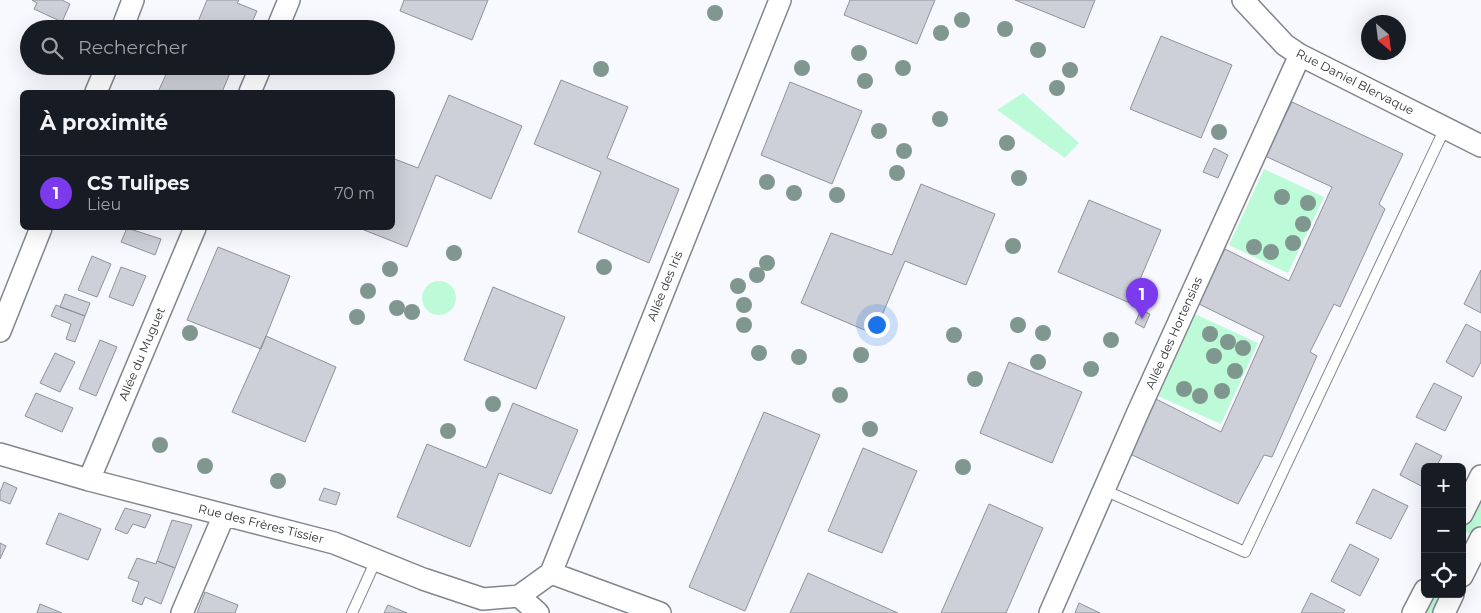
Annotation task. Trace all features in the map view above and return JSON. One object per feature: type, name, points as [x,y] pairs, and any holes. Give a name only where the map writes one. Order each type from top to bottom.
[{"type":"street","points":[[125,20],[133,0]]},
{"type":"street","points":[[281,20],[289,0]]},
{"type":"street","name":"Allée des Iris","points":[[550,573],[780,0]]},
{"type":"street","name":"Rue Daniel Blervaque","points":[[1243,0],[1285,45],[1300,55],[1481,146]]},
{"type":"street","name":"Allée des Hortensias","points":[[1050,613],[1300,55]]},
{"type":"street","points":[[97,90],[103,75]]},
{"type":"street","points":[[251,90],[257,75]]},
{"type":"street","points":[[0,331],[41,230]]},
{"type":"street","name":"Allée du Muguet","points":[[89,480],[194,230]]},
{"type":"street","name":"Rue des Frères Tissier","points":[[0,454],[89,480],[334,543],[423,579],[483,599],[519,596]]},
{"type":"street","points":[[1465,508],[1481,476]]},
{"type":"street","points":[[182,613],[224,515]]},
{"type":"street","points":[[1466,568],[1481,538]]},
{"type":"street","points":[[538,613],[519,596],[550,573],[660,613]]},
{"type":"street","points":[[1413,613],[1421,598]]},
{"type":"street","points":[[1444,613],[1452,598]]},
{"type":"lane","points":[[1104,490],[1245,552],[1445,128]]},
{"type":"lane","points":[[352,613],[376,560]]},
{"type":"green space","points":[[1023,93],[1079,143],[1065,158],[997,110]]},
{"type":"green space","points":[[1264,169],[1324,197],[1288,273],[1229,245]]},
{"type":"green space","points":[[439,281],[446,282],[451,286],[455,291],[455,305],[451,310],[446,314],[439,315],[432,314],[427,310],[423,305],[422,298],[423,291],[427,286],[432,282]]},
{"type":"green space","points":[[1195,314],[1258,343],[1221,424],[1158,396]]},
{"type":"green space","points":[[1481,490],[1481,524],[1475,536],[1466,532],[1466,520]]},
{"type":"green space","points":[[1427,598],[1444,598],[1437,613],[1420,613]]},
{"type":"building","points":[[32,0],[62,0],[70,4],[63,20],[58,20],[34,9],[37,3]]},
{"type":"building","points":[[207,0],[239,0],[237,3],[257,11],[253,20],[199,20]]},
{"type":"building","points":[[404,0],[488,0],[472,40],[400,11]]},
{"type":"building","points":[[850,0],[935,0],[917,44],[844,15]]},
{"type":"building","points":[[1015,0],[1095,0],[1084,28]]},
{"type":"building","points":[[1161,36],[1232,65],[1201,138],[1130,109]]},
{"type":"building","points":[[166,75],[229,75],[223,90],[159,90]]},
{"type":"building","points":[[561,80],[628,107],[607,158],[679,189],[649,263],[578,232],[601,172],[534,144]]},
{"type":"building","points":[[790,82],[862,111],[832,184],[761,155]]},
{"type":"building","points":[[449,95],[522,126],[491,199],[436,175],[407,247],[364,230],[395,230],[395,159],[418,168]]},
{"type":"building","points":[[1292,102],[1403,154],[1379,204],[1385,209],[1340,307],[1334,304],[1310,352],[1317,356],[1272,457],[1264,455],[1238,504],[1130,454],[1154,398],[1221,432],[1264,336],[1197,303],[1225,249],[1289,281],[1332,187],[1265,156]]},
{"type":"building","points":[[1214,148],[1228,155],[1218,178],[1203,172]]},
{"type":"building","points":[[921,184],[995,214],[966,285],[905,261],[874,334],[801,303],[831,233],[892,255]]},
{"type":"building","points":[[1089,200],[1161,230],[1130,303],[1058,272]]},
{"type":"building","points":[[126,230],[133,230],[161,239],[155,255],[121,242]]},
{"type":"building","points":[[218,247],[290,276],[261,349],[187,320]]},
{"type":"building","points":[[92,256],[111,264],[97,297],[78,290]]},
{"type":"building","points":[[121,267],[146,276],[133,306],[109,297]]},
{"type":"building","points":[[1481,270],[1481,313],[1464,304]]},
{"type":"building","points":[[493,287],[565,317],[536,389],[464,360]]},
{"type":"building","points":[[65,294],[90,303],[85,316],[60,307]]},
{"type":"building","points":[[56,305],[85,316],[75,342],[66,339],[71,324],[51,316]]},
{"type":"building","points":[[1141,310],[1150,314],[1144,328],[1135,323]]},
{"type":"building","points":[[1466,324],[1481,332],[1481,362],[1473,377],[1446,362]]},
{"type":"building","points":[[266,336],[336,367],[305,442],[232,412]]},
{"type":"building","points":[[100,340],[117,347],[96,396],[79,389]]},
{"type":"building","points":[[55,353],[75,362],[60,392],[40,383]]},
{"type":"building","points":[[1009,362],[1082,392],[1052,463],[980,433]]},
{"type":"building","points":[[1434,383],[1462,397],[1445,431],[1416,417]]},
{"type":"building","points":[[36,393],[73,408],[62,432],[25,416]]},
{"type":"building","points":[[513,403],[578,430],[551,494],[499,473],[470,547],[397,517],[427,444],[486,468]]},
{"type":"building","points":[[764,412],[820,435],[745,611],[689,587]]},
{"type":"building","points":[[1416,443],[1442,456],[1438,463],[1421,463],[1421,486],[1400,475]]},
{"type":"building","points":[[863,448],[917,471],[882,553],[828,531]]},
{"type":"building","points":[[4,482],[17,488],[10,504],[0,500],[0,492]]},
{"type":"building","points":[[324,488],[340,493],[336,505],[319,500]]},
{"type":"building","points":[[1373,489],[1408,506],[1391,539],[1356,523]]},
{"type":"building","points":[[989,504],[1043,528],[1006,613],[941,613]]},
{"type":"building","points":[[125,508],[151,515],[145,528],[133,524],[127,534],[115,529]]},
{"type":"building","points":[[59,513],[101,529],[88,560],[46,544]]},
{"type":"building","points":[[172,520],[192,525],[175,568],[157,561]]},
{"type":"building","points":[[0,543],[6,546],[0,559]]},
{"type":"building","points":[[1350,544],[1379,559],[1360,596],[1331,581]]},
{"type":"building","points":[[137,558],[156,564],[157,561],[175,568],[161,604],[145,597],[142,605],[132,601],[139,582],[128,578]]},
{"type":"building","points":[[808,573],[898,613],[790,613]]},
{"type":"building","points":[[205,592],[238,605],[235,613],[197,613]]},
{"type":"building","points":[[1311,593],[1345,610],[1343,613],[1301,613]]},
{"type":"building","points":[[1079,603],[1100,613],[1075,613]]},
{"type":"building","points":[[40,604],[62,613],[37,613]]},
{"type":"building","points":[[388,605],[407,613],[384,613]]},
{"type":"place","name":"CS Tulipes","points":[[1142,319]]}]
